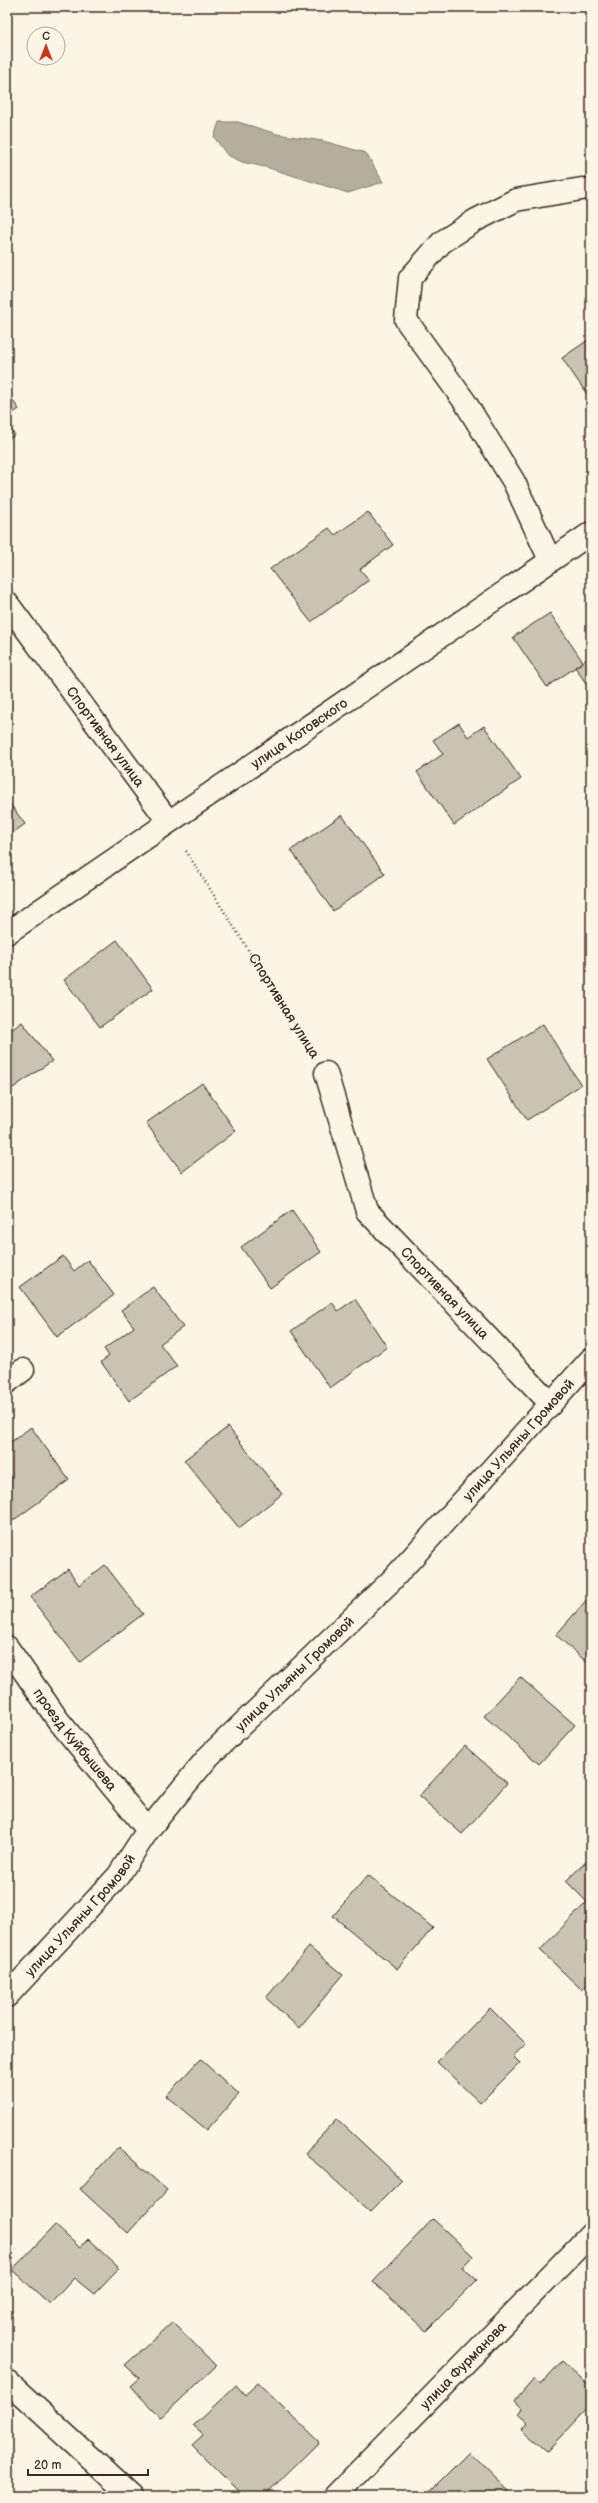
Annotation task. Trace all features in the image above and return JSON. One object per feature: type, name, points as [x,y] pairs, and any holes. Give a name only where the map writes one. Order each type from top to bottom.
[{"type":"street","points":[[550,560],[510,476],[466,402],[406,320],[410,278],[442,242],[476,220],[516,200],[582,190]]},
{"type":"street","name":"улица Котовского","points":[[7,933],[168,821],[591,533]]},
{"type":"street","name":"Спортивная улица","points":[[7,603],[168,821]]},
{"type":"street","name":"Спортивная улица","points":[[326,1073],[367,1211],[552,1404]]},
{"type":"street","name":"улица Ульяны Громовой","points":[[7,1996],[118,1876],[148,1830],[209,1756],[392,1580],[591,1359]]},
{"type":"street","name":"проезд Куйбышева","points":[[7,1647],[58,1720],[148,1830]]},
{"type":"street","name":"улица Фурманова","points":[[335,2496],[591,2234]]},
{"type":"street","points":[[7,2381],[132,2496]]},
{"type":"path","name":"Спортивная улица","points":[[168,821],[326,1073]]},
{"type":"shaded area","points":[[219,122],[238,122],[277,134],[323,141],[366,153],[383,182],[348,193],[269,168],[242,162],[227,155],[214,137]]},
{"type":"building","points":[[591,338],[591,400],[562,358]]},
{"type":"building","points":[[7,393],[19,409],[7,417]]},
{"type":"building","points":[[7,424],[15,435],[7,440]]},
{"type":"building","points":[[368,512],[393,545],[360,569],[369,580],[311,622],[270,569],[329,528],[335,535]]},
{"type":"building","points":[[550,613],[583,662],[547,687],[513,637]]},
{"type":"building","points":[[591,656],[591,691],[575,667]]},
{"type":"building","points":[[459,723],[468,737],[484,726],[521,779],[454,825],[417,772],[443,754],[433,740]]},
{"type":"building","points":[[7,800],[25,824],[7,837]]},
{"type":"building","points":[[342,815],[385,874],[333,911],[291,850]]},
{"type":"building","points":[[117,940],[153,989],[100,1027],[64,980]]},
{"type":"building","points":[[22,1022],[52,1061],[7,1092],[7,1026],[10,1031]]},
{"type":"building","points":[[543,1024],[581,1085],[527,1120],[487,1059]]},
{"type":"building","points":[[202,1083],[236,1131],[182,1172],[146,1123]]},
{"type":"building","points":[[292,1210],[321,1252],[270,1288],[241,1247]]},
{"type":"building","points":[[63,1256],[74,1271],[88,1260],[114,1295],[57,1337],[20,1287]]},
{"type":"building","points":[[153,1287],[183,1327],[160,1344],[177,1366],[129,1401],[101,1362],[109,1356],[104,1349],[134,1327],[121,1310]]},
{"type":"building","points":[[355,1299],[387,1347],[330,1388],[291,1331],[332,1302],[338,1311]]},
{"type":"building","points":[[31,1427],[69,1480],[7,1525],[7,1445]]},
{"type":"building","points":[[228,1427],[282,1494],[239,1528],[184,1460]]},
{"type":"building","points":[[105,1565],[143,1614],[80,1662],[30,1597],[68,1569],[79,1585]]},
{"type":"building","points":[[589,1597],[591,1599],[591,1666],[556,1635]]},
{"type":"building","points":[[520,1677],[575,1725],[539,1764],[484,1716]]},
{"type":"building","points":[[465,1746],[507,1783],[462,1834],[419,1796]]},
{"type":"building","points":[[591,1857],[591,1981],[582,1990],[540,1950],[587,1902],[566,1881]]},
{"type":"building","points":[[368,1875],[433,1928],[397,1969],[333,1916]]},
{"type":"building","points":[[309,1947],[343,1975],[299,2028],[266,1998]]},
{"type":"building","points":[[490,2008],[526,2044],[513,2056],[520,2063],[480,2103],[437,2062]]},
{"type":"building","points":[[200,2059],[239,2094],[207,2130],[166,2096]]},
{"type":"building","points":[[337,2119],[402,2180],[370,2212],[305,2153]]},
{"type":"building","points":[[118,2147],[167,2190],[128,2233],[80,2189]]},
{"type":"building","points":[[433,2219],[473,2256],[462,2267],[477,2280],[426,2331],[373,2282]]},
{"type":"building","points":[[55,2225],[80,2248],[88,2239],[119,2268],[94,2294],[74,2278],[50,2304],[12,2270]]},
{"type":"building","points":[[173,2322],[216,2366],[161,2418],[130,2386],[139,2378],[125,2365]]},
{"type":"building","points":[[562,2361],[591,2387],[591,2404],[547,2451],[522,2430],[528,2423],[518,2414],[522,2408],[515,2401],[534,2379],[540,2385]]},
{"type":"building","points":[[258,2383],[319,2442],[264,2496],[243,2496],[192,2445],[203,2435],[193,2426],[236,2385],[245,2395]]},
{"type":"building","points":[[469,2452],[514,2496],[425,2496]]}]
